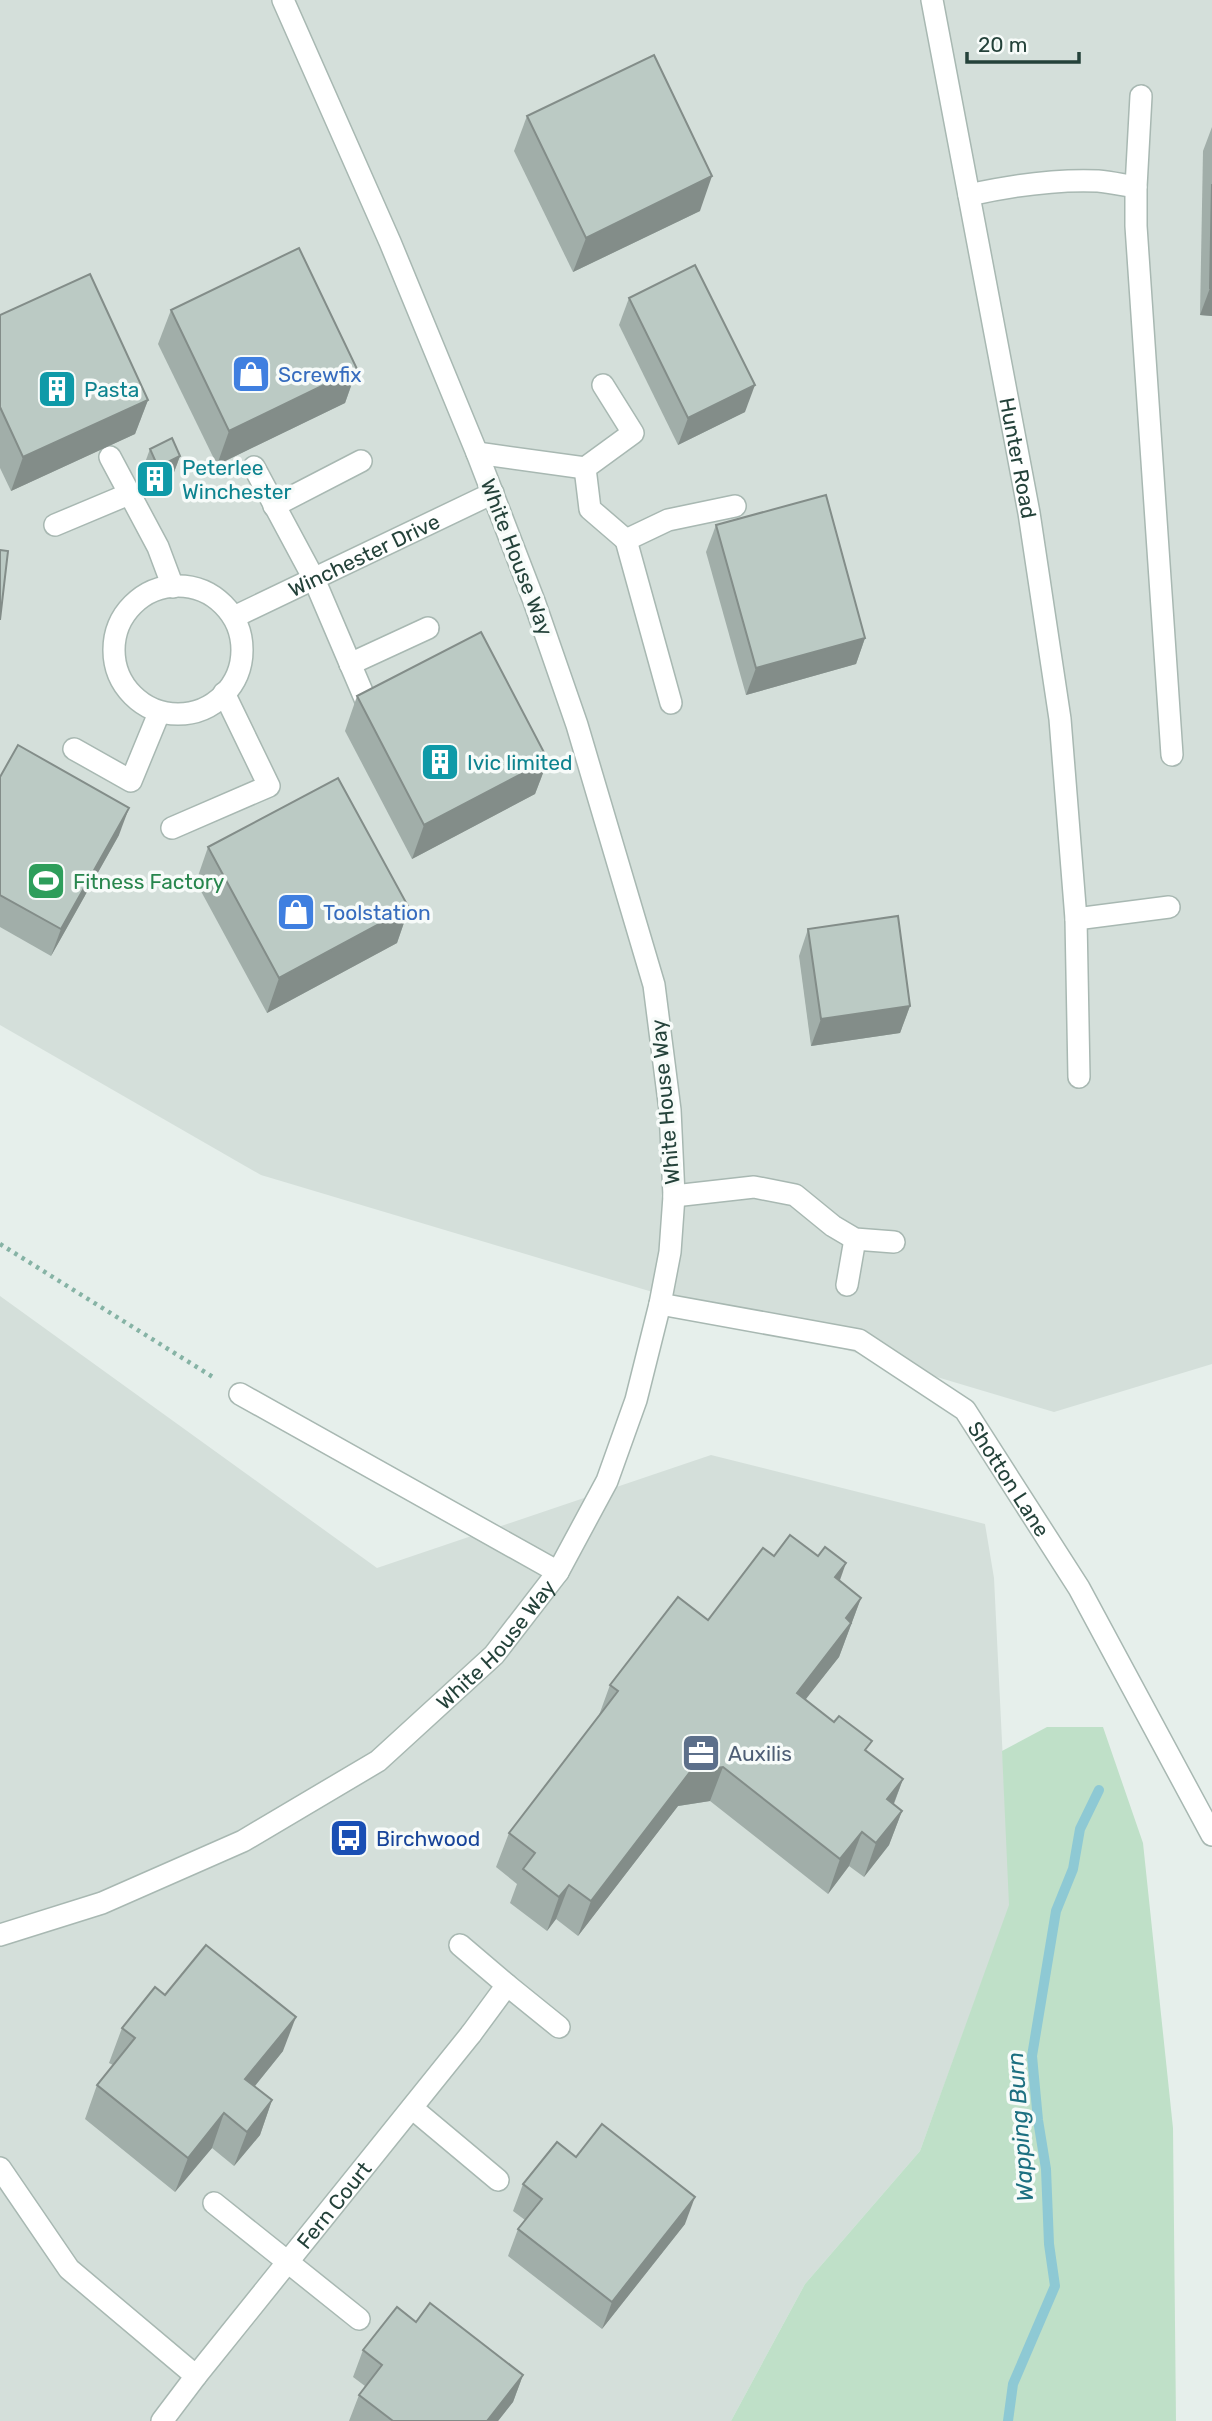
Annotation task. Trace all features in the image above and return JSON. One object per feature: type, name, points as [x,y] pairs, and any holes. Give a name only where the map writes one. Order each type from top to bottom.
[{"type":"street","name":"White House Way","points":[[0,1935],[102,1903],[243,1841],[379,1761],[494,1655],[558,1572],[607,1481],[636,1400],[670,1252],[674,1196],[670,1110],[654,985],[577,725],[534,601],[477,453],[390,242],[282,0]]},
{"type":"street","name":"Hunter Road","points":[[932,0],[1029,513],[1060,719],[1076,919],[1079,1077]]},
{"type":"street","points":[[1141,96],[1136,187],[1137,240],[1172,755]]},
{"type":"street","points":[[969,195],[1002,188],[1068,182],[1099,181],[1136,187]]},
{"type":"street","points":[[477,453],[585,468],[633,433],[603,385]]},
{"type":"street","points":[[110,457],[158,547],[173,587]]},
{"type":"street","points":[[274,506],[361,461]]},
{"type":"street","points":[[254,467],[314,579],[369,708]]},
{"type":"street","points":[[585,468],[590,509],[626,540],[671,703]]},
{"type":"street","name":"Winchester Drive","points":[[234,617],[493,493]]},
{"type":"street","points":[[55,525],[130,494]]},
{"type":"street","points":[[626,540],[667,520],[735,506]]},
{"type":"street","points":[[163,587],[199,589],[219,600],[234,617],[243,651],[239,673],[220,700],[200,711],[182,715],[159,713],[136,699],[122,683],[114,661],[114,642],[121,620],[142,597],[163,587]]},
{"type":"street","points":[[351,664],[428,628]]},
{"type":"street","points":[[172,828],[269,786],[224,693]]},
{"type":"street","points":[[74,749],[131,781],[159,713]]},
{"type":"street","points":[[1076,919],[1170,907]]},
{"type":"street","points":[[674,1196],[754,1187],[795,1195],[855,1240],[894,1242]]},
{"type":"street","points":[[847,1285],[855,1240]]},
{"type":"street","name":"Shotton Lane","points":[[660,1304],[859,1340],[965,1410],[1079,1588],[1212,1835]]},
{"type":"street","points":[[240,1394],[558,1572]]},
{"type":"street","points":[[460,1945],[559,2026]]},
{"type":"street","name":"Fern Court","points":[[162,2421],[471,2034],[507,1985]]},
{"type":"street","points":[[412,2108],[498,2180]]},
{"type":"street","points":[[0,2168],[69,2269],[196,2376]]},
{"type":"street","points":[[214,2203],[359,2319]]},
{"type":"path","points":[[0,1244],[240,1394]]},
{"type":"shaded area","points":[[0,0],[1212,0],[1212,1364],[1054,1412],[261,1175],[0,1025]]},
{"type":"shaded area","points":[[0,1296],[377,1568],[711,1455],[985,1524],[994,1578],[1010,1905],[920,2151],[805,2284],[731,2421],[0,2421]]},
{"type":"green space","points":[[1047,1727],[1103,1727],[1143,1843],[1173,2128],[1176,2421],[731,2421],[805,2284],[920,2151],[1009,1905],[1002,1751]]},
{"type":"building","points":[[654,55],[712,176],[586,238],[527,116]]},
{"type":"building","points":[[1212,184],[1212,288],[1210,288]]},
{"type":"building","name":"Screwfix","points":[[299,248],[357,369],[229,431],[171,310]]},
{"type":"building","points":[[695,265],[755,385],[688,418],[629,298]]},
{"type":"building","name":"Pasta","points":[[90,274],[148,400],[23,457],[0,407],[0,315]]},
{"type":"building","points":[[172,438],[180,456],[158,467],[150,449]]},
{"type":"building","points":[[826,495],[865,638],[756,668],[716,525]]},
{"type":"building","points":[[0,550],[8,551],[0,620]]},
{"type":"building","name":"Ivic limited","points":[[481,632],[548,760],[424,825],[357,696]]},
{"type":"building","name":"Fitness Factory","points":[[18,745],[129,808],[61,929],[0,895],[0,777]]},
{"type":"building","name":"Toolstation","points":[[338,778],[409,908],[279,978],[208,847]]},
{"type":"building","points":[[898,916],[910,1006],[821,1019],[808,929]]},
{"type":"building","name":"Auxilis","points":[[790,1535],[818,1556],[825,1547],[846,1563],[835,1577],[861,1598],[846,1618],[851,1623],[797,1693],[834,1722],[839,1716],[872,1741],[865,1750],[903,1779],[887,1799],[902,1811],[876,1843],[862,1832],[840,1859],[723,1767],[690,1772],[591,1901],[569,1885],[559,1897],[523,1869],[535,1853],[509,1833],[618,1691],[610,1685],[678,1597],[708,1620],[763,1548],[774,1556]]},
{"type":"building","points":[[206,1945],[296,2017],[245,2079],[272,2100],[247,2132],[224,2113],[188,2158],[97,2085],[135,2038],[122,2028],[155,1987],[165,1995]]},
{"type":"building","points":[[602,2124],[695,2197],[612,2302],[518,2229],[542,2199],[523,2184],[557,2142],[576,2157]]},
{"type":"building","points":[[430,2303],[523,2375],[487,2421],[393,2421],[359,2395],[382,2365],[363,2350],[397,2307],[416,2322]]},
{"type":"waterway","name":"Wapping Burn","points":[[1008,2421],[1013,2384],[1055,2286],[1049,2244],[1046,2169],[1032,2056],[1056,1911],[1073,1869],[1080,1829],[1099,1790]]},
{"type":"place","name":"Screwfix","points":[[251,374]]},
{"type":"place","name":"Pasta","points":[[57,389]]},
{"type":"place","name":"Peterlee Winchester","points":[[155,479]]},
{"type":"place","name":"Ivic limited","points":[[440,762]]},
{"type":"place","name":"Fitness Factory","points":[[46,881]]},
{"type":"place","name":"Toolstation","points":[[296,912]]},
{"type":"place","name":"Auxilis","points":[[701,1753]]},
{"type":"place","name":"Birchwood","points":[[349,1838]]}]
